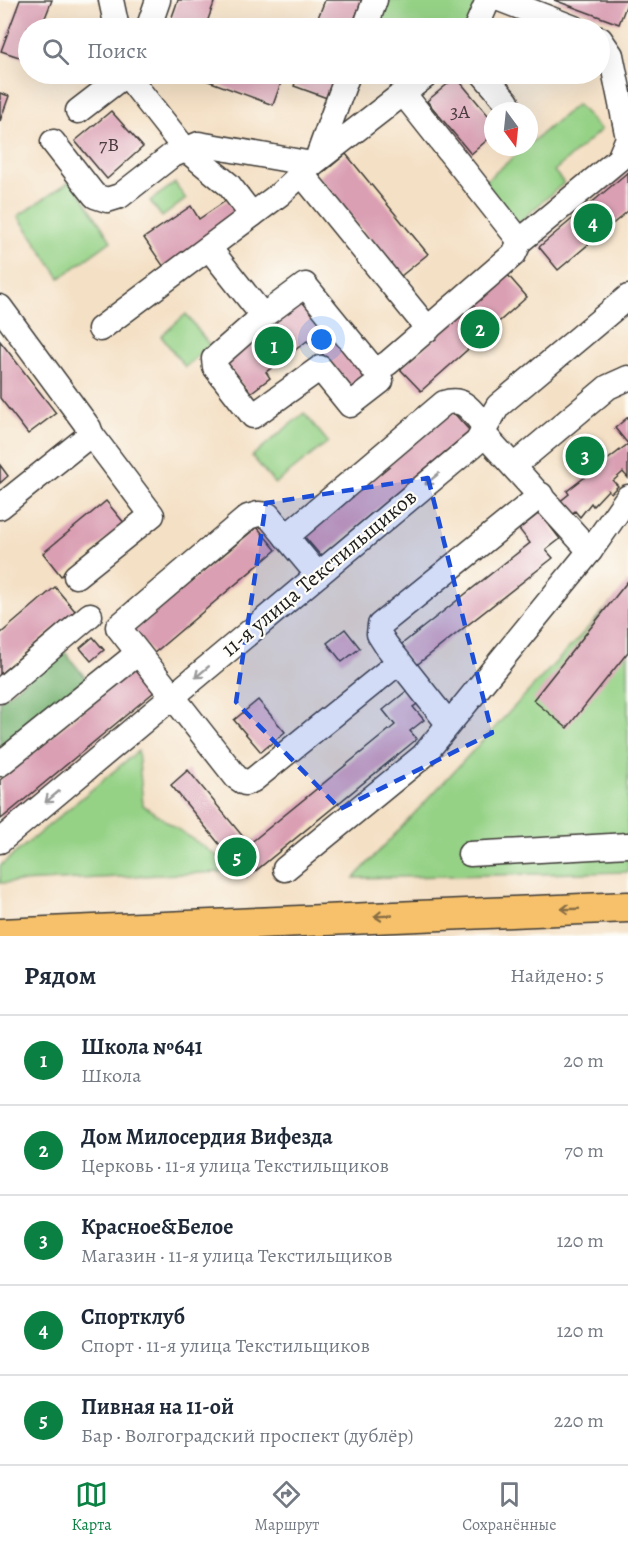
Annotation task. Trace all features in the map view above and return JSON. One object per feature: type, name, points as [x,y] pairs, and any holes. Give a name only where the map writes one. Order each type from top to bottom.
[{"type":"main road","points":[[0,934],[340,927],[432,914],[628,907]]},
{"type":"main road","points":[[410,936],[432,914]]},
{"type":"main road","points":[[0,926],[33,933]]},
{"type":"street","points":[[111,0],[115,18]]},
{"type":"street","points":[[152,18],[158,0]]},
{"type":"street","points":[[369,18],[375,0]]},
{"type":"street","points":[[480,18],[488,0]]},
{"type":"street","points":[[502,0],[548,18]]},
{"type":"street","points":[[375,371],[428,329],[514,254],[520,240],[619,159],[628,138],[610,54]]},
{"type":"street","points":[[78,111],[113,84]]},
{"type":"street","points":[[134,84],[184,148],[229,185],[252,215]]},
{"type":"street","points":[[310,165],[344,84]]},
{"type":"street","points":[[100,328],[280,194],[310,165],[415,84]]},
{"type":"street","points":[[492,84],[507,102]]},
{"type":"street","points":[[404,93],[520,240]]},
{"type":"street","points":[[53,142],[95,196],[107,200],[120,196],[184,148],[199,144],[310,165],[428,329]]},
{"type":"street","points":[[209,248],[263,316]]},
{"type":"street","points":[[305,285],[381,381],[350,405],[320,368],[253,416],[215,367],[214,358],[263,316],[305,285]]},
{"type":"street","name":"11-я улица Текстильщиков","points":[[0,841],[318,575],[481,433],[498,406],[628,297]]},
{"type":"street","points":[[0,307],[89,428],[90,434],[152,515],[76,576]]},
{"type":"street","points":[[515,465],[608,387],[628,378]]},
{"type":"street","points":[[286,537],[444,403],[456,399],[464,402],[481,433],[515,465],[590,551]]},
{"type":"street","points":[[0,507],[90,434]]},
{"type":"street","points":[[448,723],[379,634],[380,625],[541,495]]},
{"type":"street","points":[[285,869],[423,756],[590,551],[628,496]]},
{"type":"street","points":[[318,575],[268,515],[258,514],[248,518],[118,627],[236,777],[245,783],[253,780],[399,662]]},
{"type":"street","points":[[0,691],[90,615]]},
{"type":"street","points":[[0,764],[138,653]]},
{"type":"street","points":[[470,854],[628,845]]},
{"type":"highlighted area","points":[[428,478],[492,733],[340,809],[236,702],[266,503]]},
{"type":"green space","points":[[381,0],[474,0],[478,2],[471,18],[374,18]]},
{"type":"green space","points":[[577,104],[601,130],[554,171],[564,183],[511,229],[477,188],[515,156],[538,156],[538,137]]},
{"type":"green space","points":[[72,180],[111,241],[60,278],[18,216]]},
{"type":"green space","points":[[175,183],[186,199],[162,217],[150,201]]},
{"type":"green space","points":[[186,314],[210,346],[185,367],[161,336]]},
{"type":"green space","points":[[304,413],[328,442],[275,484],[252,456]]},
{"type":"green space","points":[[628,585],[628,872],[354,878]]},
{"type":"green space","points":[[63,650],[90,683],[0,755],[0,701]]},
{"type":"green space","points":[[138,751],[143,805],[239,871],[0,883],[0,866]]},
{"type":"building","points":[[20,0],[52,0],[45,18],[18,18],[18,57],[1,51]]},
{"type":"building","points":[[178,0],[215,0],[209,18],[172,18]]},
{"type":"building","points":[[325,0],[362,0],[355,18],[318,18]]},
{"type":"building","points":[[554,0],[628,0],[619,24],[610,21],[610,18],[603,18]]},
{"type":"building","points":[[216,84],[280,84],[273,105]]},
{"type":"building","points":[[295,84],[332,84],[327,98],[294,86]]},
{"type":"building","points":[[448,84],[462,84],[484,110],[484,143],[471,154],[427,101]]},
{"type":"building","points":[[0,93],[9,96],[0,121]]},
{"type":"building","points":[[111,111],[143,147],[107,179],[75,141]]},
{"type":"building","points":[[346,154],[428,254],[401,276],[318,177]]},
{"type":"building","points":[[628,172],[628,211],[558,270],[539,247]]},
{"type":"building","points":[[227,200],[237,214],[168,273],[144,238],[191,206],[199,219]]},
{"type":"building","points":[[507,274],[527,297],[421,391],[400,369]]},
{"type":"building","points":[[306,295],[375,379],[355,395],[314,343],[311,345],[307,341],[266,372],[270,378],[249,394],[222,359]]},
{"type":"building","points":[[0,341],[56,413],[28,434],[0,398]]},
{"type":"building","points":[[451,410],[470,431],[321,556],[303,535]]},
{"type":"building","points":[[628,417],[628,444],[615,428]]},
{"type":"building","points":[[628,444],[628,478],[623,472],[613,481],[618,486],[611,493],[608,490],[593,506],[591,503],[580,517],[575,511],[564,520],[553,507],[569,494],[567,491]]},
{"type":"building","points":[[0,465],[8,476],[0,483]]},
{"type":"building","points":[[106,501],[125,524],[61,576],[43,553]]},
{"type":"building","points":[[546,508],[556,521],[550,526],[560,539],[546,550],[553,558],[414,667],[398,647],[530,543],[519,529]]},
{"type":"building","points":[[257,527],[276,550],[153,654],[133,630]]},
{"type":"building","points":[[628,581],[628,652],[567,728],[533,700]]},
{"type":"building","points":[[55,587],[75,611],[0,674],[0,634]]},
{"type":"building","points":[[345,629],[360,648],[342,662],[327,643]]},
{"type":"building","points":[[93,637],[104,650],[91,661],[80,648]]},
{"type":"building","points":[[134,668],[154,692],[1,819],[0,780]]},
{"type":"building","points":[[409,689],[420,702],[413,707],[424,720],[410,731],[417,739],[247,878],[171,785],[188,770],[249,844],[395,725],[383,710]]},
{"type":"building","points":[[258,700],[285,732],[261,752],[234,720]]},
{"type":"place","name":"Спортклуб","points":[[593,223]]},
{"type":"place","name":"Дом Милосердия Вифезда","points":[[480,329]]},
{"type":"place","name":"Школа №641","points":[[274,346]]},
{"type":"place","name":"Красное&Белое","points":[[585,456]]},
{"type":"place","name":"Пивная на 11-ой","points":[[237,857]]}]
